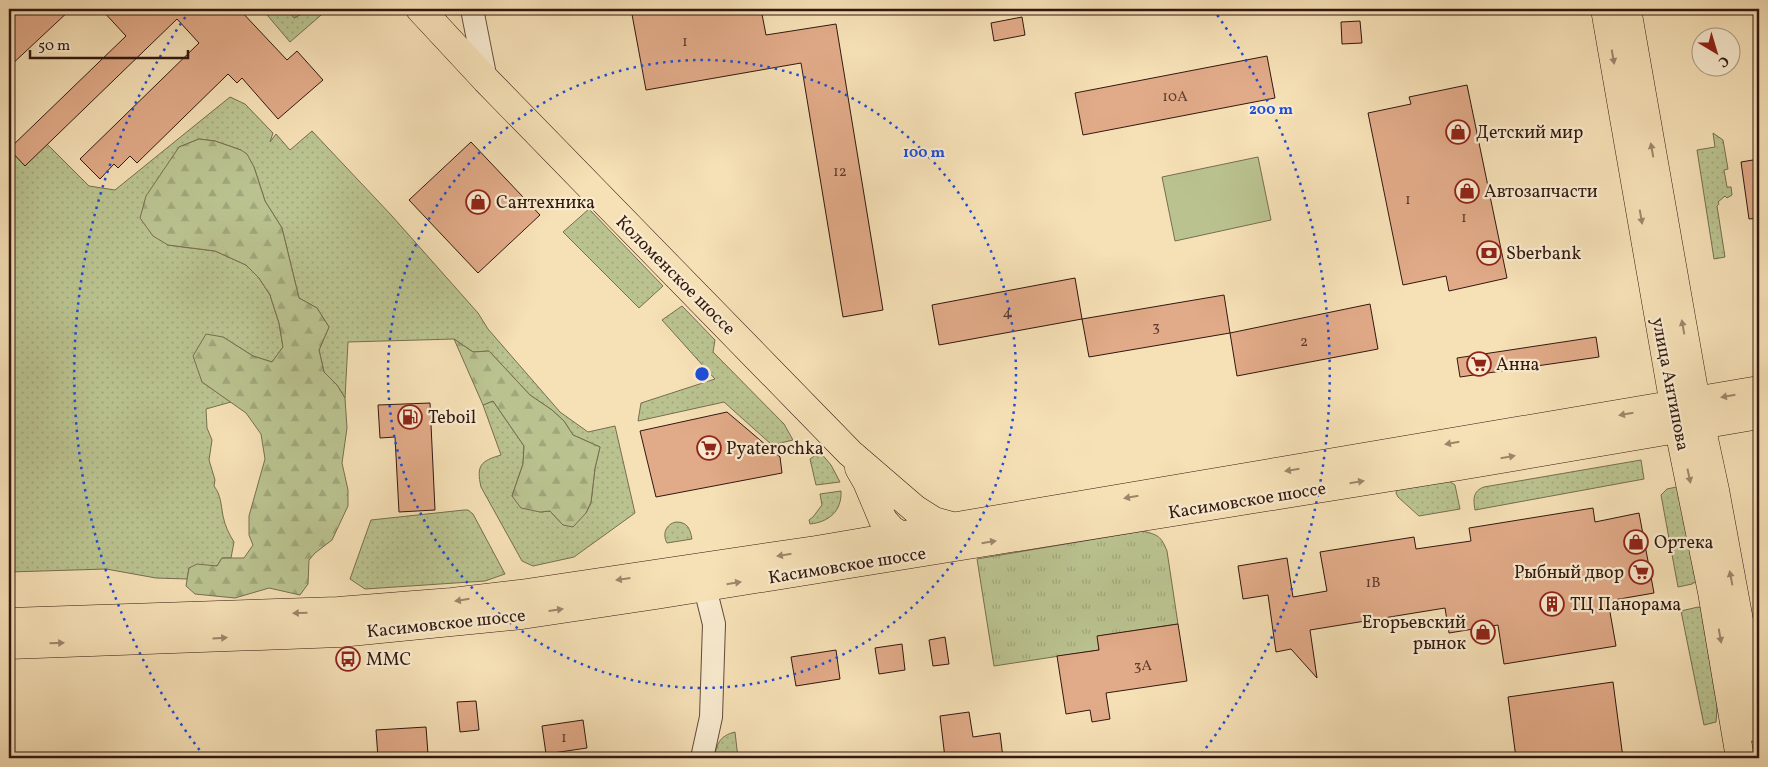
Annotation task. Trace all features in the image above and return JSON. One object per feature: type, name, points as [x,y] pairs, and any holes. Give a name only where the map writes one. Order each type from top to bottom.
[{"type":"main road","name":"Коломенское шоссе","points":[[420,9],[486,80],[850,453],[878,485],[934,521],[948,538]]},
{"type":"main road","name":"улица Антипова","points":[[1605,9],[1688,415],[1715,490],[1759,729]]},
{"type":"main road","name":"улица Антипова","points":[[1627,9],[1688,415],[1712,592],[1740,758]]},
{"type":"main road","points":[[1688,415],[1759,390]]},
{"type":"main road","points":[[1688,415],[1759,415]]},
{"type":"main road","name":"Касимовское шоссе","points":[[9,622],[346,610],[452,602],[856,563],[948,538],[1688,415]]},
{"type":"main road","name":"Коломенское шоссе","points":[[878,485],[882,520],[901,536]]},
{"type":"main road","points":[[816,550],[849,535],[860,526],[867,513],[869,499],[878,485]]},
{"type":"main road","points":[[856,563],[891,546],[901,536]]},
{"type":"main road","name":"Касимовское шоссе","points":[[9,645],[340,633],[522,615],[702,578],[816,550],[901,536],[948,538]]},
{"type":"street","points":[[472,9],[486,80]]},
{"type":"street","points":[[702,578],[714,624],[711,717],[702,758]]},
{"type":"green space","points":[[262,9],[287,9],[294,18],[310,9],[328,9],[290,42]]},
{"type":"green space","points":[[287,9],[310,9],[294,18]]},
{"type":"green space","points":[[230,97],[245,104],[273,133],[270,142],[276,134],[290,150],[312,131],[392,216],[478,313],[488,329],[560,412],[588,432],[615,426],[635,513],[574,557],[533,566],[522,561],[481,487],[479,474],[482,465],[489,459],[501,455],[483,405],[493,401],[524,446],[523,464],[512,496],[540,512],[550,511],[563,525],[586,513],[591,503],[595,468],[600,447],[573,435],[564,421],[530,395],[489,351],[473,352],[454,339],[348,342],[345,398],[337,385],[324,372],[319,350],[329,327],[317,308],[299,298],[282,228],[265,201],[254,167],[241,150],[215,141],[199,139],[179,147],[165,170],[167,245],[215,251],[246,265],[259,278],[270,295],[279,323],[283,347],[272,362],[253,356],[223,337],[202,382],[231,402],[206,409],[207,428],[212,440],[209,460],[215,480],[214,486],[219,497],[226,527],[234,542],[231,558],[222,558],[217,566],[189,568],[187,579],[156,578],[106,569],[9,572],[9,148],[25,165],[47,144],[89,186],[115,190]]},
{"type":"green space","points":[[1713,133],[1723,140],[1728,169],[1724,170],[1727,187],[1731,187],[1732,195],[1727,198],[1725,196],[1718,202],[1725,257],[1714,259],[1697,150],[1715,147]]},
{"type":"green space","points":[[199,139],[215,141],[247,154],[254,167],[265,201],[282,228],[299,298],[317,308],[329,327],[319,350],[324,372],[337,385],[345,398],[347,428],[342,463],[348,490],[348,506],[332,540],[309,560],[308,584],[300,595],[269,588],[235,598],[195,594],[186,586],[189,568],[197,564],[217,566],[222,558],[244,558],[253,545],[249,535],[249,516],[265,459],[261,434],[246,413],[202,382],[193,356],[206,334],[223,337],[253,356],[272,362],[283,347],[279,323],[270,295],[259,278],[246,265],[215,251],[168,245],[153,236],[140,218],[146,196],[179,147]]},
{"type":"green space","points":[[1258,157],[1271,220],[1175,241],[1162,177]]},
{"type":"green space","points":[[589,209],[663,286],[639,308],[563,232]]},
{"type":"green space","points":[[682,306],[715,340],[713,352],[784,424],[793,440],[772,445],[724,402],[638,421],[641,403],[715,379],[662,320]]},
{"type":"green space","points":[[454,339],[473,352],[489,351],[530,395],[564,421],[573,435],[600,447],[595,468],[591,502],[586,513],[573,527],[563,525],[550,511],[540,512],[521,508],[512,496],[523,464],[524,446],[493,401],[483,405]]},
{"type":"green space","points":[[820,452],[831,465],[840,482],[816,485],[810,459]]},
{"type":"green space","points":[[1641,460],[1644,479],[1475,510],[1476,493],[1484,487]]},
{"type":"green space","points":[[1446,479],[1455,485],[1460,509],[1419,516],[1396,493],[1397,488]]},
{"type":"green space","points":[[1681,486],[1697,581],[1678,587],[1661,495],[1667,489]]},
{"type":"green space","points":[[841,491],[837,510],[823,521],[810,524],[809,520],[822,505],[820,494]]},
{"type":"green space","points":[[468,510],[473,514],[505,574],[485,581],[365,589],[350,579],[371,520]]},
{"type":"green space","points":[[676,522],[683,523],[688,527],[692,539],[667,543],[665,533],[667,527]]},
{"type":"green space","points":[[1143,531],[1158,537],[1163,542],[1167,551],[1178,624],[1098,636],[1099,650],[994,666],[977,559]]},
{"type":"green space","points":[[1698,607],[1702,608],[1719,683],[1716,722],[1704,725],[1681,611]]},
{"type":"green space","points":[[735,732],[738,758],[714,758],[722,738]]},
{"type":"building","points":[[9,9],[71,9],[9,67]]},
{"type":"building","points":[[101,9],[239,9],[287,60],[297,51],[323,80],[278,119],[242,78],[237,83],[228,74],[137,163],[130,156],[118,168],[114,164],[100,179],[80,159],[199,43],[177,19],[25,166],[9,149],[126,36]]},
{"type":"building","points":[[631,9],[761,9],[766,35],[836,24],[883,310],[843,317],[801,63],[646,90]]},
{"type":"building","points":[[1022,17],[1025,35],[994,41],[991,23]]},
{"type":"building","points":[[1360,21],[1362,43],[1342,44],[1341,22]]},
{"type":"building","points":[[1267,56],[1275,98],[1083,135],[1075,93]]},
{"type":"building","points":[[1467,85],[1507,278],[1449,291],[1446,276],[1403,285],[1368,113],[1411,104],[1409,97]]},
{"type":"building","points":[[471,142],[540,215],[478,273],[409,200]]},
{"type":"building","points":[[1759,159],[1759,218],[1749,219],[1741,162]]},
{"type":"building","points":[[1075,278],[1082,319],[939,345],[932,305]]},
{"type":"building","points":[[1224,295],[1230,333],[1089,357],[1082,319]]},
{"type":"building","points":[[1370,304],[1378,349],[1237,376],[1230,333]]},
{"type":"building","points":[[1596,337],[1599,357],[1460,377],[1457,358]]},
{"type":"building","points":[[430,403],[435,510],[399,512],[395,437],[380,438],[378,405]]},
{"type":"building","points":[[727,412],[780,457],[782,473],[656,497],[640,431]]},
{"type":"building","points":[[1593,508],[1595,522],[1639,513],[1654,593],[1608,601],[1616,646],[1504,664],[1498,625],[1449,633],[1445,608],[1310,630],[1317,678],[1291,649],[1276,652],[1268,595],[1243,599],[1238,566],[1287,558],[1293,597],[1327,591],[1320,552],[1414,537],[1416,549],[1471,541],[1469,528]]},
{"type":"building","points":[[1178,624],[1187,681],[1106,693],[1110,719],[1092,722],[1090,710],[1066,714],[1057,656],[1099,650],[1097,636]]},
{"type":"building","points":[[945,637],[949,664],[933,666],[929,640]]},
{"type":"building","points":[[902,644],[905,670],[879,674],[875,648]]},
{"type":"building","points":[[836,650],[840,679],[796,686],[791,657]]},
{"type":"building","points":[[1613,682],[1623,758],[1516,758],[1508,697]]},
{"type":"building","points":[[476,701],[479,730],[460,732],[457,702]]},
{"type":"building","points":[[969,712],[973,737],[1000,733],[1003,758],[945,758],[940,716]]},
{"type":"building","points":[[583,720],[587,748],[546,754],[542,726]]},
{"type":"building","points":[[426,727],[428,754],[378,758],[376,730]]},
{"type":"place","name":"Детский мир","points":[[1458,132]]},
{"type":"place","name":"Автозапчасти","points":[[1467,191]]},
{"type":"place","name":"Сантехника","points":[[478,202]]},
{"type":"place","name":"Sberbank","points":[[1489,253]]},
{"type":"place","name":"Анна","points":[[1479,364]]},
{"type":"place","name":"Teboil","points":[[410,417]]},
{"type":"place","name":"Pyaterochka","points":[[709,448]]},
{"type":"place","name":"Ортека","points":[[1636,542]]},
{"type":"place","name":"Рыбный двор","points":[[1641,572]]},
{"type":"place","name":"ТЦ Панорама","points":[[1552,604]]},
{"type":"place","name":"Егорьевский рынок","points":[[1483,632]]},
{"type":"place","name":"ММС","points":[[348,659]]}]
